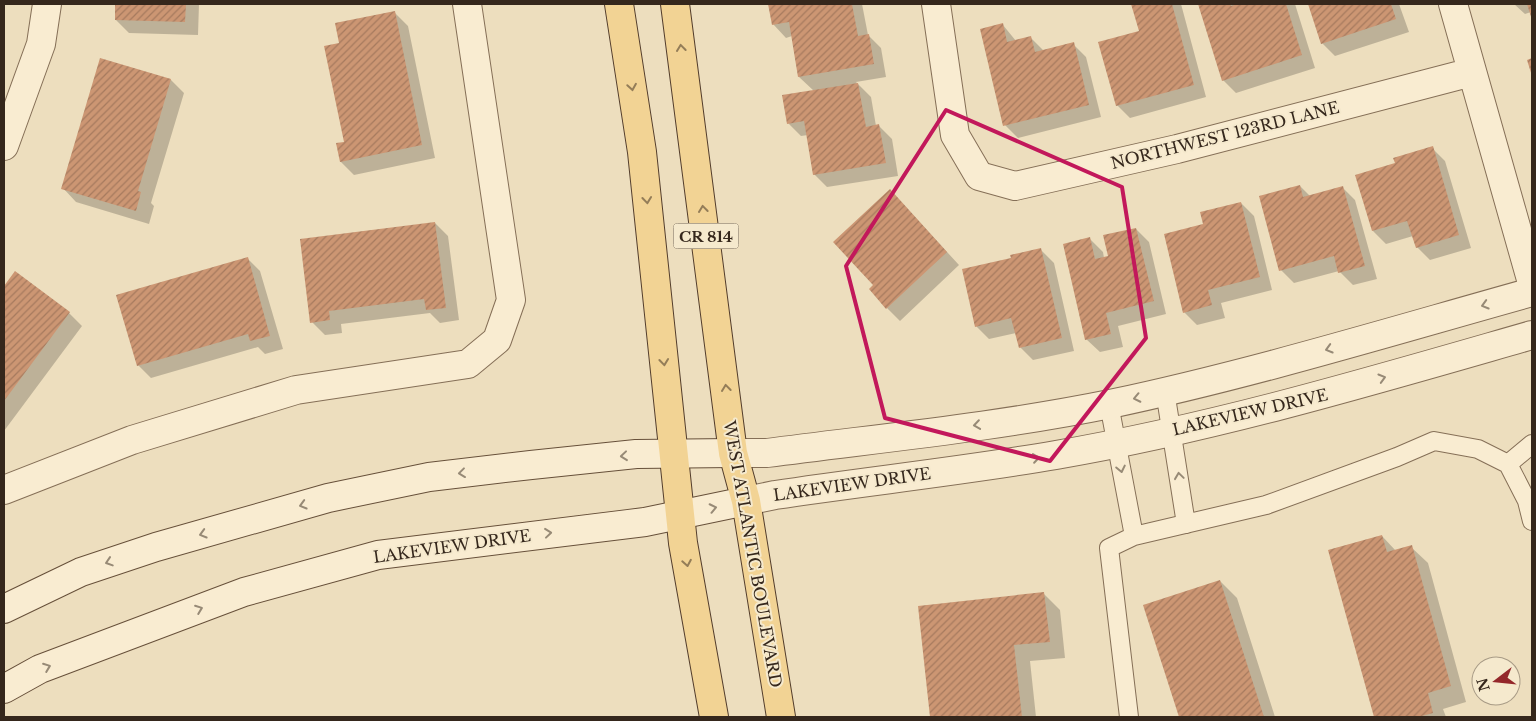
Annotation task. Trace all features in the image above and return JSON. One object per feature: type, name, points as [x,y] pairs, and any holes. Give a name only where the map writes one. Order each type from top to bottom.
[{"type":"main road","name":"CR 814","points":[[620,4],[642,152],[672,454],[683,543],[714,717]]},
{"type":"main road","name":"WEST ATLANTIC BOULEVARD","points":[[675,4],[733,454],[746,501],[781,717]]},
{"type":"street","points":[[4,146],[41,44],[48,4]]},
{"type":"street","points":[[4,490],[132,440],[296,390],[468,364],[497,340],[511,300],[467,4]]},
{"type":"street","name":"NORTHWEST 123RD LANE","points":[[936,4],[956,135],[979,176],[1015,186],[1177,149],[1472,72]]},
{"type":"street","points":[[1454,4],[1532,283]]},
{"type":"street","points":[[4,608],[81,572],[156,547],[328,498],[429,477],[636,454],[733,454],[786,450],[1048,415],[1109,404],[1278,363],[1532,292]]},
{"type":"street","name":"LAKEVIEW DRIVE","points":[[4,689],[40,669],[244,592],[378,555],[645,522],[775,495],[1056,455],[1293,404],[1532,335]]},
{"type":"lane","points":[[1165,391],[1186,524]]},
{"type":"lane","points":[[1109,404],[1134,536]]},
{"type":"lane","points":[[1128,717],[1109,548],[1134,536],[1266,505],[1434,442],[1478,450],[1508,464],[1527,501],[1532,521]]},
{"type":"lane","points":[[1508,464],[1532,444]]},
{"type":"highlighted area","points":[[946,110],[1122,187],[1146,338],[1050,461],[885,418],[846,266]]},
{"type":"building","points":[[115,4],[186,4],[185,22],[115,20]]},
{"type":"building","points":[[768,4],[852,4],[858,36],[869,34],[874,64],[798,77],[789,22],[772,25]]},
{"type":"building","points":[[1131,4],[1172,4],[1194,85],[1116,106],[1098,42],[1139,31]]},
{"type":"building","points":[[1198,4],[1230,4],[1231,6],[1238,4],[1286,4],[1302,55],[1222,81]]},
{"type":"building","points":[[1308,4],[1391,4],[1396,19],[1321,44]]},
{"type":"building","points":[[1527,4],[1532,4],[1532,20]]},
{"type":"building","points":[[395,11],[422,145],[340,162],[336,143],[344,142],[324,46],[339,43],[335,23]]},
{"type":"building","points":[[1003,23],[1007,42],[1031,36],[1035,52],[1074,42],[1089,105],[1003,126],[980,29]]},
{"type":"building","points":[[100,58],[171,79],[138,191],[141,192],[136,211],[61,189]]},
{"type":"building","points":[[1532,58],[1532,76],[1527,60]]},
{"type":"building","points":[[858,83],[866,127],[879,124],[886,163],[813,175],[804,121],[787,124],[782,95]]},
{"type":"building","points":[[1433,146],[1459,235],[1416,248],[1407,221],[1372,231],[1355,175],[1395,163],[1393,158]]},
{"type":"building","points":[[1300,185],[1303,197],[1343,186],[1365,266],[1338,273],[1334,256],[1279,271],[1259,196]]},
{"type":"building","points":[[890,189],[947,252],[886,309],[869,289],[873,285],[833,242]]},
{"type":"building","points":[[1241,202],[1260,277],[1208,290],[1212,305],[1183,313],[1164,234],[1203,224],[1200,212]]},
{"type":"building","points":[[435,222],[446,308],[426,310],[424,299],[329,311],[330,320],[310,323],[300,239]]},
{"type":"building","points":[[1136,228],[1154,301],[1106,313],[1111,334],[1085,340],[1063,244],[1090,237],[1095,259],[1108,256],[1103,235]]},
{"type":"building","points":[[1041,248],[1062,338],[1019,348],[1011,318],[975,327],[962,269],[1011,258],[1010,255]]},
{"type":"building","points":[[248,257],[270,336],[250,341],[248,334],[137,366],[116,295]]},
{"type":"building","points":[[15,271],[70,312],[4,401],[4,286]]},
{"type":"building","points":[[1382,535],[1387,552],[1412,545],[1451,686],[1428,693],[1433,713],[1418,717],[1374,717],[1328,550]]},
{"type":"building","points":[[1220,580],[1264,717],[1179,717],[1143,605]]},
{"type":"building","points":[[1044,592],[1050,642],[1014,645],[1022,717],[930,717],[918,606]]}]
